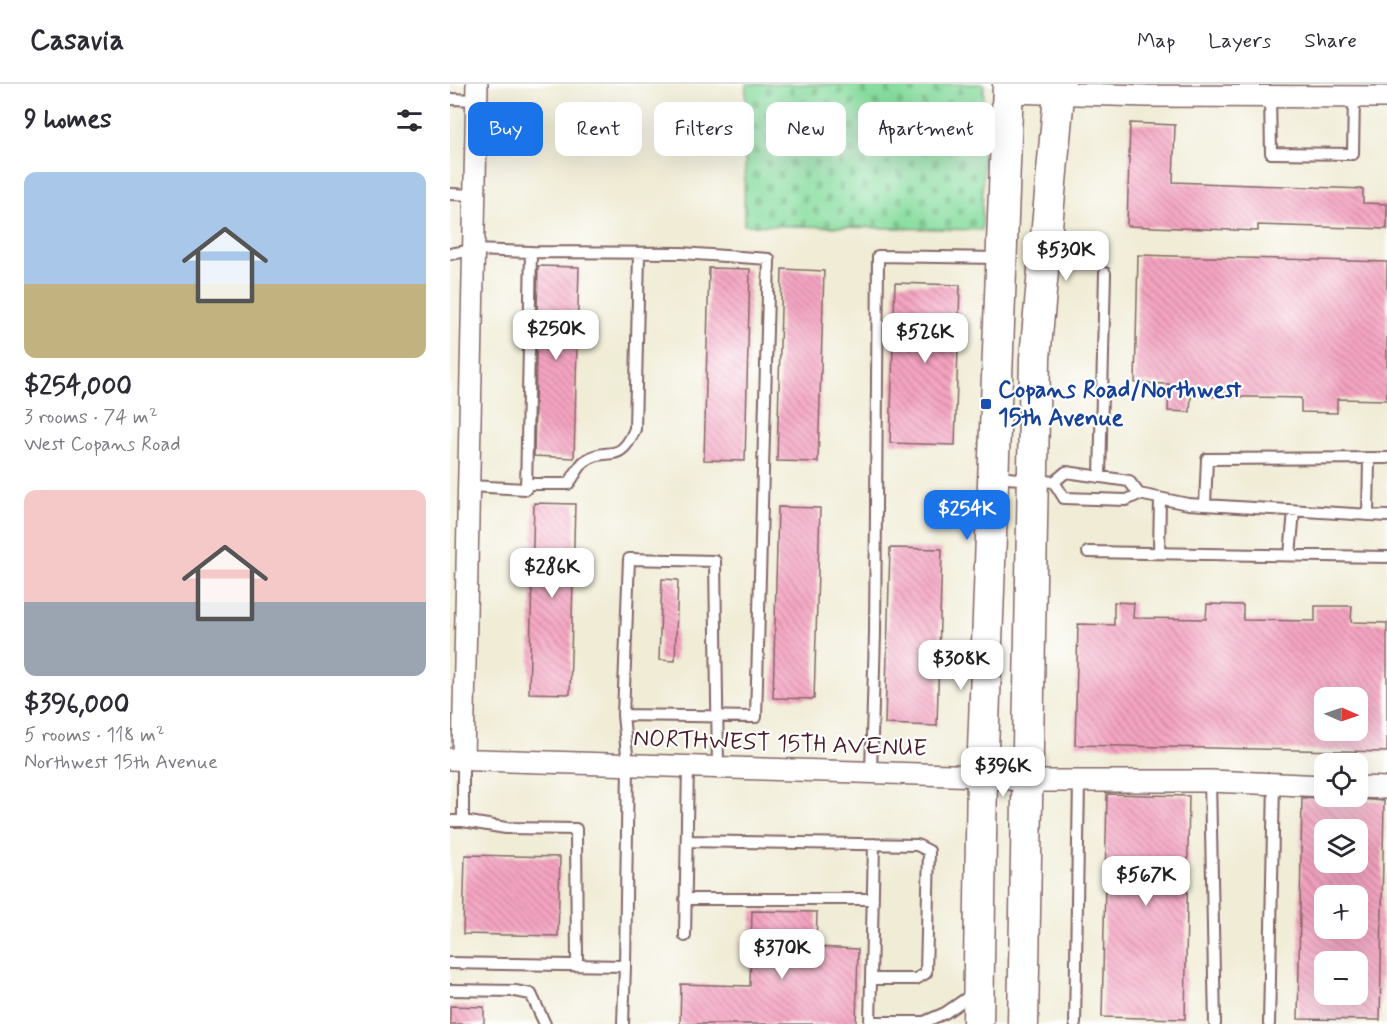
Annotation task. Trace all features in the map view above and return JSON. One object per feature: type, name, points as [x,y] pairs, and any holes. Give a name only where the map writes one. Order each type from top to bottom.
[{"type":"main road","points":[[978,1024],[982,776],[1008,88]]},
{"type":"main road","points":[[1023,1024],[1028,781],[1043,480],[1035,358],[1060,89]]},
{"type":"street","points":[[1008,88],[1270,97],[1299,90],[1387,97]]},
{"type":"street","points":[[456,759],[469,486],[477,92]]},
{"type":"street","name":"NORTHWEST 15TH AVENUE","points":[[456,759],[982,776],[1028,781],[1210,781],[1314,785]]},
{"type":"street","points":[[1368,787],[1387,788]]},
{"type":"lane","points":[[450,99],[477,92]]},
{"type":"lane","points":[[1270,97],[1272,153],[1353,154],[1348,93]]},
{"type":"lane","points":[[450,194],[474,195]]},
{"type":"lane","points":[[450,254],[473,250],[681,253],[769,259],[756,717],[623,716]]},
{"type":"lane","points":[[469,486],[526,489],[531,252]]},
{"type":"lane","points":[[526,484],[568,484],[585,461],[618,453],[629,442],[635,429],[639,254]]},
{"type":"lane","points":[[871,772],[875,633],[878,256],[1001,258]]},
{"type":"lane","points":[[1100,477],[1105,273]]},
{"type":"lane","points":[[1205,506],[1208,459],[1387,458]]},
{"type":"lane","points":[[1368,515],[1369,459]]},
{"type":"lane","points":[[993,476],[1043,480],[1066,472],[1129,481],[1138,494]]},
{"type":"lane","points":[[1043,480],[1064,498],[1126,500],[1138,494],[1205,506],[1387,516]]},
{"type":"lane","points":[[1159,553],[1160,499]]},
{"type":"lane","points":[[1290,555],[1294,511]]},
{"type":"lane","points":[[1088,552],[1387,557]]},
{"type":"lane","points":[[623,1024],[628,764],[623,716],[629,559],[715,561],[718,767]]},
{"type":"lane","points":[[456,759],[463,821]]},
{"type":"lane","points":[[685,936],[688,766]]},
{"type":"lane","points":[[1075,1024],[1079,781]]},
{"type":"lane","points":[[1210,781],[1215,1024]]},
{"type":"lane","points":[[1269,1024],[1274,783]]},
{"type":"lane","points":[[450,821],[506,828],[576,829],[577,964]]},
{"type":"lane","points":[[687,841],[917,845],[929,851],[926,973],[916,979],[871,979]]},
{"type":"lane","points":[[874,844],[870,1023],[925,1023],[979,990]]},
{"type":"lane","points":[[685,898],[873,899]]},
{"type":"lane","points":[[450,963],[625,966]]},
{"type":"lane","points":[[450,990],[514,991],[531,994],[545,1024]]},
{"type":"green space","points":[[746,84],[984,84],[984,102],[858,102],[858,156],[983,156],[982,230],[744,225],[745,156],[754,156],[754,102],[746,102]]},
{"type":"building","points":[[1130,123],[1175,125],[1173,182],[1363,189],[1363,203],[1387,204],[1387,229],[1258,225],[1258,231],[1127,226]]},
{"type":"building","points":[[1138,255],[1387,262],[1387,400],[1337,399],[1337,413],[1301,412],[1301,398],[1191,396],[1190,412],[1168,411],[1169,384],[1135,383]]},
{"type":"building","points":[[538,266],[579,267],[574,458],[534,456]]},
{"type":"building","points":[[709,268],[750,269],[745,461],[704,460]]},
{"type":"building","points":[[782,269],[824,271],[818,462],[777,461]]},
{"type":"building","points":[[895,283],[960,285],[955,445],[890,443]]},
{"type":"building","points":[[534,503],[575,504],[570,694],[529,693]]},
{"type":"building","points":[[778,507],[820,508],[814,699],[773,698]]},
{"type":"building","points":[[890,548],[942,549],[937,726],[885,724]]},
{"type":"building","points":[[662,579],[678,580],[675,661],[659,660]]},
{"type":"building","points":[[1114,602],[1134,603],[1133,618],[1206,619],[1207,604],[1243,605],[1243,620],[1315,621],[1315,606],[1352,606],[1351,622],[1387,623],[1387,752],[1075,745],[1078,624],[1114,625]]},
{"type":"building","points":[[1107,794],[1189,796],[1185,1019],[1102,1017]]},
{"type":"building","points":[[1302,798],[1314,798],[1314,807],[1368,807],[1368,800],[1384,801],[1380,1020],[1298,1019]]},
{"type":"building","points":[[465,855],[560,857],[558,936],[463,934]]},
{"type":"building","points":[[752,911],[817,912],[816,947],[858,949],[856,1024],[680,1024],[681,984],[750,986]]},
{"type":"building","points":[[450,1006],[484,1007],[484,1024],[450,1024]]},
{"type":"place","name":"Copans Road/Northwest 15th Avenue","points":[[986,404]]}]
